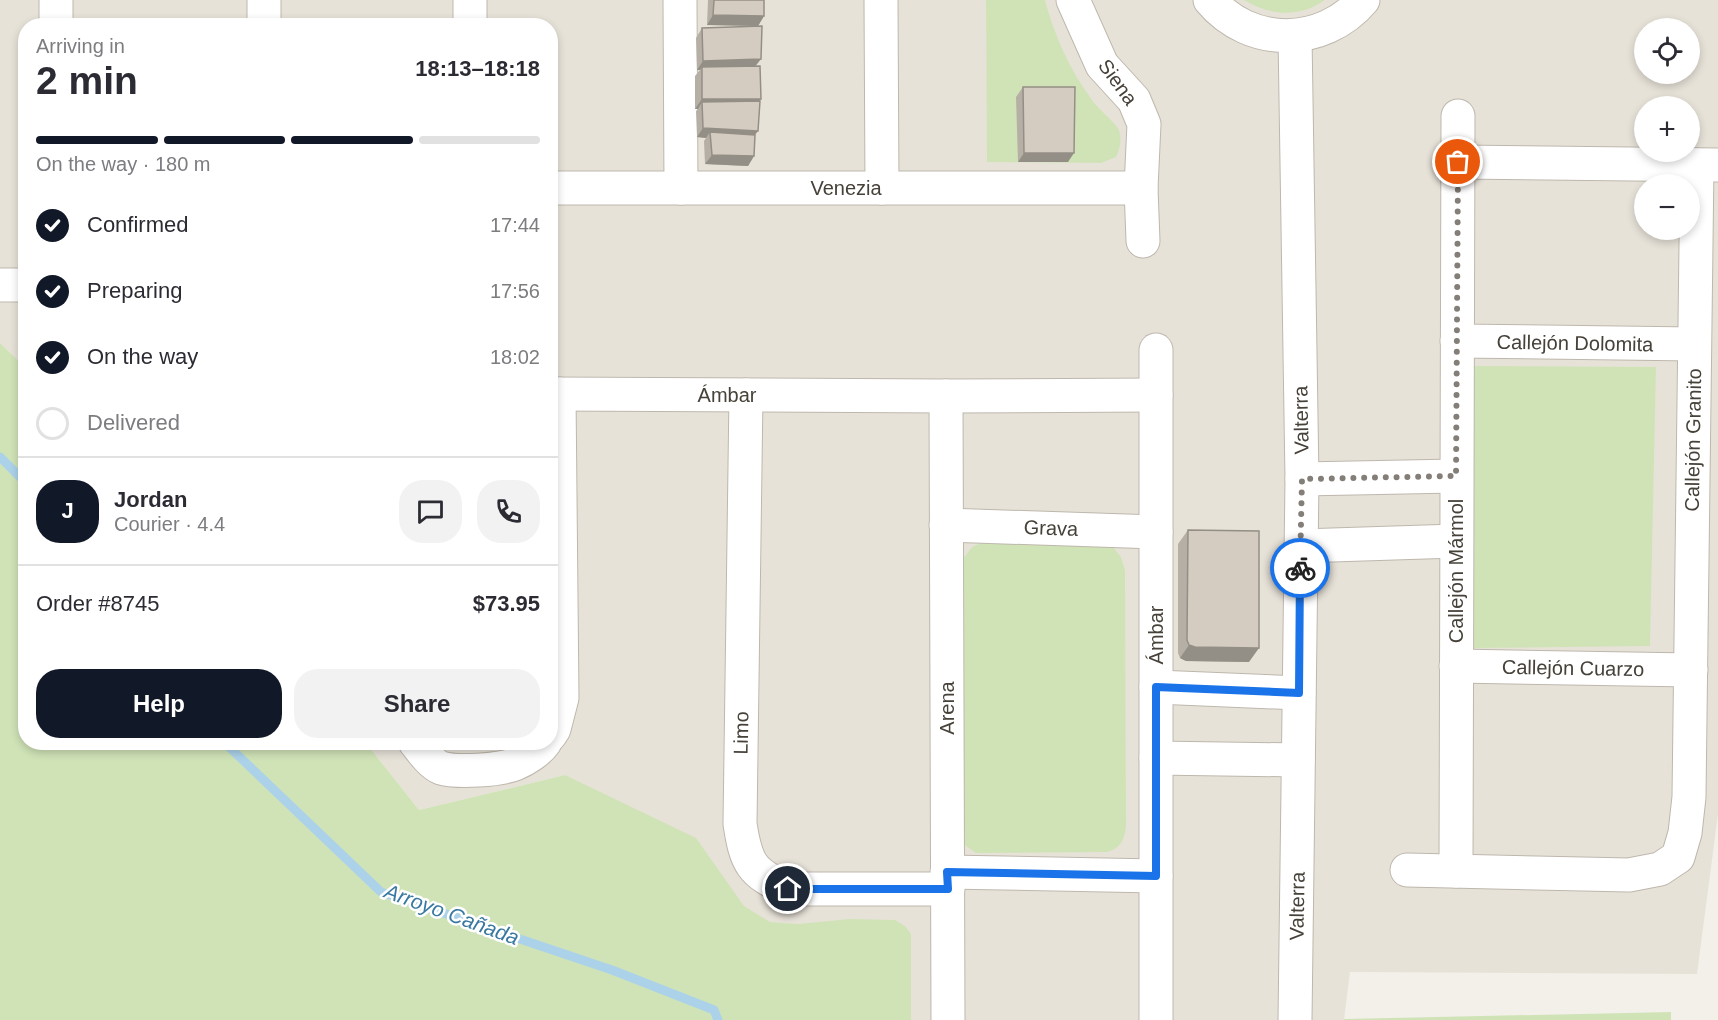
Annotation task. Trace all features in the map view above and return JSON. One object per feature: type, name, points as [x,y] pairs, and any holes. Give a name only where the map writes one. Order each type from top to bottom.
[{"type":"street","points":[[56,0],[56,18]]},
{"type":"street","points":[[264,0],[264,18]]},
{"type":"street","points":[[470,0],[470,18]]},
{"type":"street","points":[[680,0],[681,188]]},
{"type":"street","points":[[881,0],[882,188]]},
{"type":"street","name":"Siena","points":[[1072,0],[1102,65],[1134,100],[1143,124],[1141,188],[1143,241]]},
{"type":"street","points":[[1210,0],[1229,18],[1244,27],[1278,36],[1295,36],[1329,27],[1344,18],[1363,0]]},
{"type":"street","name":"Valterra","points":[[1295,36],[1302,479],[1295,1020]]},
{"type":"street","name":"Callejón Mármol","points":[[1456,871],[1458,116]]},
{"type":"street","points":[[1458,162],[1708,165]]},
{"type":"street","name":"Callejón Granito","points":[[1704,715],[1691,670],[1694,344],[1708,165]]},
{"type":"street","name":"Venezia","points":[[558,188],[1141,188]]},
{"type":"street","points":[[0,285],[18,285]]},
{"type":"street","name":"Callejón Dolomita","points":[[1457,341],[1694,344]]},
{"type":"street","name":"Ámbar","points":[[1156,350],[1156,1020]]},
{"type":"street","name":"Ámbar","points":[[558,394],[1156,395]]},
{"type":"street","name":"Limo","points":[[746,395],[740,824],[743,847],[749,863],[773,882],[788,889],[947,880],[1156,876]]},
{"type":"street","name":"Arena","points":[[946,396],[948,1020]]},
{"type":"street","points":[[1302,479],[1456,476]]},
{"type":"street","points":[[558,524],[562,698],[558,714]]},
{"type":"street","name":"Grava","points":[[946,525],[1156,532]]},
{"type":"street","points":[[1301,546],[1456,541]]},
{"type":"street","name":"Callejón Cuarzo","points":[[1456,666],[1691,670]]},
{"type":"street","points":[[1156,687],[1299,693]]},
{"type":"street","points":[[1407,870],[1629,874],[1660,869],[1678,857],[1685,833],[1704,715]]},
{"type":"street","points":[[421,750],[440,768],[459,771],[514,764],[537,750]]},
{"type":"street","points":[[1156,758],[1298,760]]},
{"type":"shaded area","points":[[0,0],[1718,0],[1718,814],[1697,974],[1350,972],[1344,1020],[816,1020],[736,895],[565,775],[419,810],[372,750],[558,750],[558,18],[18,18],[18,360],[0,343]]},
{"type":"green space","points":[[986,0],[1045,0],[1058,39],[1077,77],[1095,104],[1119,130],[1120,144],[1116,157],[1101,163],[987,162]]},
{"type":"green space","points":[[1244,0],[1325,0],[1305,10],[1284,13],[1264,9]]},
{"type":"green space","points":[[0,343],[18,360],[18,750],[372,750],[419,810],[565,775],[696,838],[744,906],[770,922],[798,924],[850,919],[895,920],[905,926],[911,934],[911,1020],[0,1020]]},
{"type":"green space","points":[[1473,366],[1656,367],[1650,646],[1471,648]]},
{"type":"green space","points":[[986,541],[1113,547],[1121,557],[1125,570],[1126,827],[1120,844],[1111,851],[976,853],[963,844],[959,564],[972,547]]},
{"type":"green space","points":[[1671,1012],[1671,1020],[1344,1020],[1344,1019]]},
{"type":"building","points":[[714,0],[764,0],[764,16],[713,15]]},
{"type":"building","points":[[762,26],[761,59],[703,61],[702,28]]},
{"type":"building","points":[[760,66],[761,99],[702,99],[702,67]]},
{"type":"building","points":[[1023,87],[1075,87],[1074,153],[1024,153]]},
{"type":"building","points":[[760,101],[758,131],[703,128],[702,102]]},
{"type":"building","points":[[710,132],[755,135],[754,156],[712,155]]},
{"type":"building","points":[[1188,530],[1259,531],[1259,648],[1189,645],[1187,640]]},
{"type":"waterway","name":"Arroyo Cañada","points":[[0,457],[18,475]]},
{"type":"waterway","name":"Arroyo Cañada","points":[[232,750],[381,892],[612,970],[714,1010],[718,1020]]},
{"type":"way so far","points":[[1300,568],[1302,479],[1456,476],[1458,162]]},
{"type":"route","points":[[788,889],[948,889],[947,872],[1156,876],[1156,687],[1299,693],[1300,568]]}]
